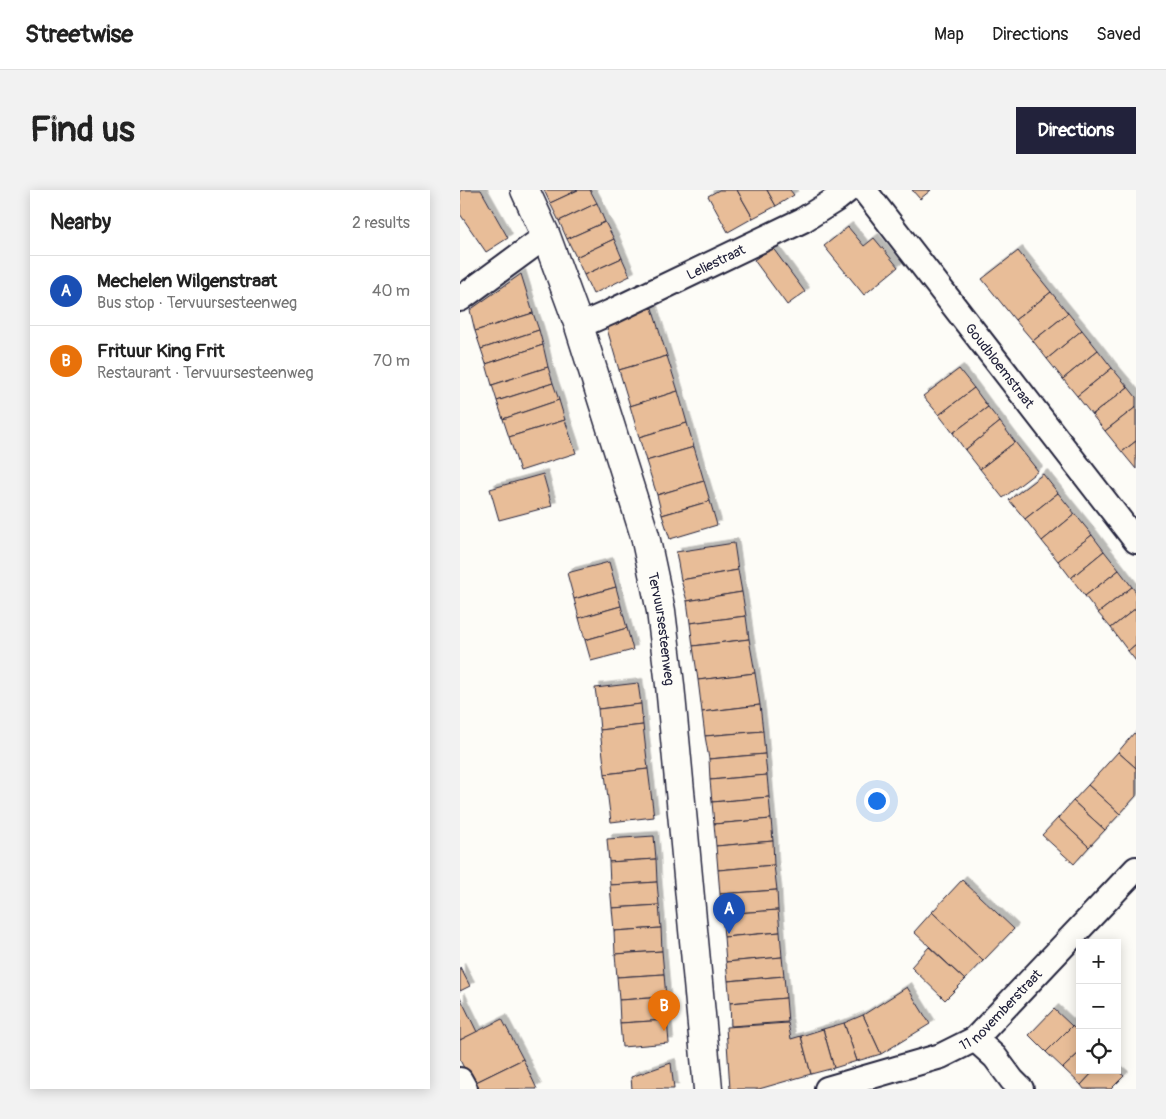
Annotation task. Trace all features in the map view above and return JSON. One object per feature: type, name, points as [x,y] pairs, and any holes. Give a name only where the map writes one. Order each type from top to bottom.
[{"type":"street","name":"Tervuursesteenweg","points":[[525,190],[546,236],[579,326],[645,536],[661,612],[670,684],[708,1089]]},
{"type":"street","name":"Leliestraat","points":[[579,326],[803,220],[848,190]]},
{"type":"street","name":"Goudbloemstraat","points":[[864,190],[1136,541]]},
{"type":"street","points":[[460,299],[546,236]]},
{"type":"street","name":"11 novemberstraat","points":[[827,1089],[941,1056],[975,1039],[1136,870]]},
{"type":"street","points":[[975,1039],[995,1058],[1016,1086]]},
{"type":"street","points":[[460,1080],[465,1089]]},
{"type":"building","points":[[481,190],[508,238],[486,252],[460,214],[460,191]]},
{"type":"building","points":[[544,190],[578,190],[550,203]]},
{"type":"building","points":[[578,190],[590,190],[597,203],[559,221],[550,203]]},
{"type":"building","points":[[719,190],[737,190],[753,218],[728,232],[708,196]]},
{"type":"building","points":[[737,190],[767,190],[776,206],[753,218]]},
{"type":"building","points":[[767,190],[790,190],[794,195],[776,206]]},
{"type":"building","points":[[912,190],[931,190],[920,199]]},
{"type":"building","points":[[597,203],[605,222],[567,239],[559,221]]},
{"type":"building","points":[[605,222],[614,239],[576,257],[567,239]]},
{"type":"building","points":[[848,227],[864,246],[874,238],[898,267],[864,295],[824,246]]},
{"type":"building","points":[[614,239],[622,258],[584,275],[576,257]]},
{"type":"building","points":[[772,247],[805,292],[787,305],[754,260]]},
{"type":"building","points":[[1018,251],[1051,292],[1015,320],[982,279]]},
{"type":"building","points":[[622,258],[630,276],[593,294],[584,275]]},
{"type":"building","points":[[521,274],[533,313],[475,331],[470,310]]},
{"type":"building","points":[[1051,292],[1068,313],[1033,341],[1015,320]]},
{"type":"building","points":[[652,308],[667,356],[619,370],[605,322]]},
{"type":"building","points":[[533,313],[539,330],[481,349],[475,331]]},
{"type":"building","points":[[1068,313],[1082,330],[1047,359],[1033,341]]},
{"type":"building","points":[[539,330],[543,345],[486,364],[481,349]]},
{"type":"building","points":[[1082,330],[1098,350],[1063,379],[1047,359]]},
{"type":"building","points":[[543,345],[548,367],[492,385],[486,364]]},
{"type":"building","points":[[1098,350],[1112,368],[1077,396],[1063,379]]},
{"type":"building","points":[[667,356],[678,391],[630,406],[619,370]]},
{"type":"building","points":[[548,367],[553,383],[497,401],[492,385]]},
{"type":"building","points":[[1112,368],[1128,387],[1092,415],[1077,396]]},
{"type":"building","points":[[959,369],[974,388],[939,415],[923,396]]},
{"type":"building","points":[[553,383],[559,400],[503,419],[497,401]]},
{"type":"building","points":[[1128,387],[1136,397],[1136,407],[1105,431],[1092,415]]},
{"type":"building","points":[[974,388],[988,407],[953,433],[939,415]]},
{"type":"building","points":[[678,391],[687,423],[639,437],[630,406]]},
{"type":"building","points":[[559,400],[565,420],[509,437],[503,419]]},
{"type":"building","points":[[988,407],[1000,422],[965,450],[953,433]]},
{"type":"building","points":[[1136,407],[1136,441],[1122,452],[1105,431]]},
{"type":"building","points":[[565,420],[576,453],[520,471],[509,437]]},
{"type":"building","points":[[1000,422],[1015,442],[980,469],[965,450]]},
{"type":"building","points":[[687,423],[694,447],[646,461],[639,437]]},
{"type":"building","points":[[1136,441],[1136,469],[1122,452]]},
{"type":"building","points":[[1015,442],[1038,471],[1003,498],[980,469]]},
{"type":"building","points":[[694,447],[704,481],[657,495],[646,461]]},
{"type":"building","points":[[543,474],[552,506],[499,520],[490,489]]},
{"type":"building","points":[[1043,474],[1058,493],[1025,519],[1009,500]]},
{"type":"building","points":[[704,481],[710,501],[662,515],[657,495]]},
{"type":"building","points":[[1058,493],[1075,514],[1042,541],[1025,519]]},
{"type":"building","points":[[710,501],[717,525],[670,539],[662,515]]},
{"type":"building","points":[[1075,514],[1092,535],[1058,561],[1042,541]]},
{"type":"building","points":[[1092,535],[1104,551],[1071,578],[1058,561]]},
{"type":"building","points":[[734,543],[738,570],[681,580],[676,552]]},
{"type":"building","points":[[1104,551],[1119,570],[1085,596],[1071,578]]},
{"type":"building","points":[[609,562],[616,587],[574,599],[567,573]]},
{"type":"building","points":[[738,570],[742,592],[687,601],[681,580]]},
{"type":"building","points":[[1119,570],[1132,587],[1098,613],[1085,596]]},
{"type":"building","points":[[616,587],[621,606],[579,618],[574,599]]},
{"type":"building","points":[[1132,587],[1136,592],[1136,608],[1111,628],[1098,613]]},
{"type":"building","points":[[742,592],[746,616],[690,623],[687,601]]},
{"type":"building","points":[[621,606],[627,628],[585,640],[579,618]]},
{"type":"building","points":[[1136,608],[1136,644],[1128,651],[1111,628]]},
{"type":"building","points":[[746,616],[749,639],[693,646],[690,623]]},
{"type":"building","points":[[627,628],[633,650],[591,661],[585,640]]},
{"type":"building","points":[[749,639],[755,673],[698,680],[693,646]]},
{"type":"building","points":[[1136,644],[1136,661],[1128,651]]},
{"type":"building","points":[[755,673],[760,705],[702,712],[698,680]]},
{"type":"building","points":[[638,683],[641,704],[598,709],[595,688]]},
{"type":"building","points":[[641,704],[643,725],[600,730],[598,709]]},
{"type":"building","points":[[760,705],[763,731],[705,736],[702,712]]},
{"type":"building","points":[[643,725],[648,769],[605,774],[600,730]]},
{"type":"building","points":[[763,731],[765,754],[709,759],[705,736]]},
{"type":"building","points":[[1134,733],[1136,735],[1136,768],[1118,752]]},
{"type":"building","points":[[1118,752],[1136,768],[1136,796],[1120,814],[1088,785]]},
{"type":"building","points":[[765,754],[767,775],[710,780],[709,759]]},
{"type":"building","points":[[648,769],[654,817],[611,822],[605,774]]},
{"type":"building","points":[[767,775],[769,797],[712,802],[710,780]]},
{"type":"building","points":[[1088,785],[1120,814],[1105,830],[1073,801]]},
{"type":"building","points":[[769,797],[771,819],[714,824],[712,802]]},
{"type":"building","points":[[1073,801],[1105,830],[1089,847],[1058,818]]},
{"type":"building","points":[[1058,818],[1089,847],[1074,864],[1042,835]]},
{"type":"building","points":[[771,819],[773,841],[716,846],[714,824]]},
{"type":"building","points":[[654,836],[656,859],[609,862],[607,839]]},
{"type":"building","points":[[773,841],[774,865],[718,870],[716,846]]},
{"type":"building","points":[[656,859],[657,882],[610,885],[609,862]]},
{"type":"building","points":[[774,865],[777,890],[720,894],[718,870]]},
{"type":"building","points":[[962,880],[1014,929],[983,961],[932,912]]},
{"type":"building","points":[[657,882],[659,905],[612,908],[610,885]]},
{"type":"building","points":[[777,890],[778,910],[722,914],[720,894]]},
{"type":"building","points":[[659,905],[661,928],[614,931],[612,908]]},
{"type":"building","points":[[778,910],[780,932],[724,937],[722,914]]},
{"type":"building","points":[[932,912],[983,961],[965,980],[914,932]]},
{"type":"building","points":[[661,928],[662,951],[615,954],[614,931]]},
{"type":"building","points":[[780,932],[782,957],[726,962],[724,937]]},
{"type":"building","points":[[929,947],[965,980],[945,1000],[911,967]]},
{"type":"building","points":[[662,951],[664,974],[617,977],[615,954]]},
{"type":"building","points":[[782,957],[784,976],[728,981],[726,962]]},
{"type":"building","points":[[460,967],[470,986],[460,991]]},
{"type":"building","points":[[664,974],[666,997],[619,1000],[617,977]]},
{"type":"building","points":[[784,976],[786,998],[730,1003],[728,981]]},
{"type":"building","points":[[907,987],[930,1024],[881,1054],[863,1015]]},
{"type":"building","points":[[460,997],[477,1032],[460,1040]]},
{"type":"building","points":[[666,997],[667,1020],[620,1023],[619,1000]]},
{"type":"building","points":[[786,998],[788,1022],[731,1026],[730,1003]]},
{"type":"building","points":[[1054,1009],[1072,1026],[1046,1052],[1029,1035]]},
{"type":"building","points":[[863,1015],[881,1054],[857,1061],[844,1023]]},
{"type":"building","points":[[502,1019],[523,1059],[472,1084],[460,1060],[460,1040]]},
{"type":"building","points":[[667,1020],[669,1043],[622,1047],[620,1023]]},
{"type":"building","points":[[788,1023],[791,1039],[801,1036],[811,1074],[759,1089],[730,1089],[726,1027]]},
{"type":"building","points":[[844,1023],[857,1061],[834,1068],[823,1029]]},
{"type":"building","points":[[1072,1026],[1076,1030],[1076,1056],[1063,1068],[1046,1052]]},
{"type":"building","points":[[823,1029],[834,1068],[811,1074],[801,1036]]},
{"type":"building","points":[[1076,1056],[1076,1074],[1091,1074],[1081,1085],[1063,1068]]},
{"type":"building","points":[[523,1059],[537,1089],[475,1089],[472,1084]]},
{"type":"building","points":[[671,1063],[674,1089],[632,1089],[631,1077]]},
{"type":"building","points":[[1121,1073],[1124,1076],[1111,1089],[1084,1089],[1081,1085],[1091,1074]]},
{"type":"place","name":"Mechelen Wilgenstraat","points":[[729,934]]},
{"type":"place","name":"Frituur King Frit","points":[[664,1031]]}]
